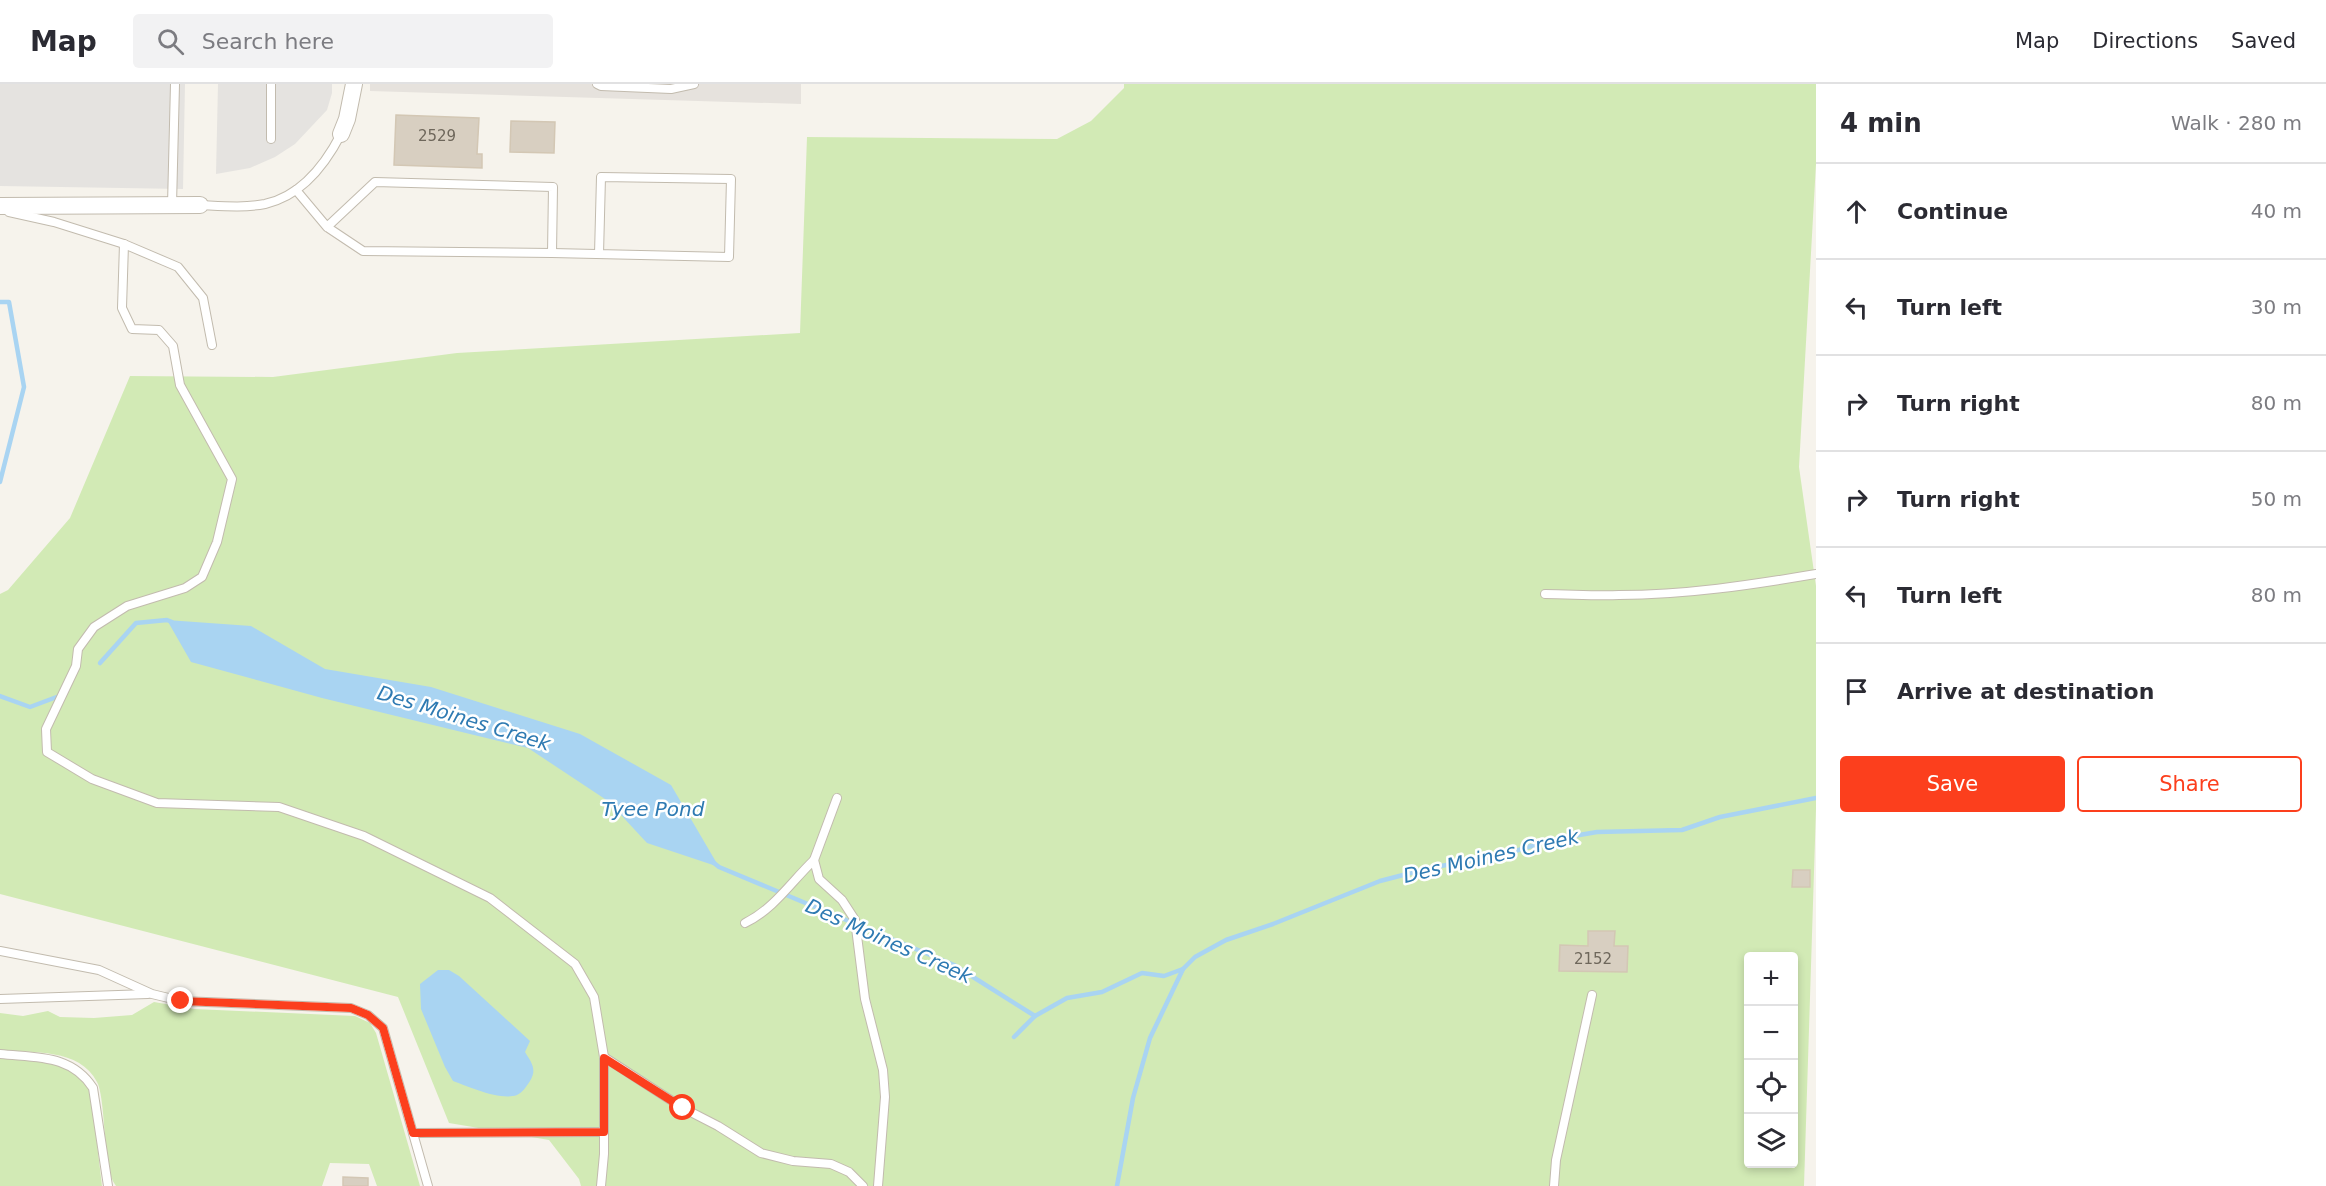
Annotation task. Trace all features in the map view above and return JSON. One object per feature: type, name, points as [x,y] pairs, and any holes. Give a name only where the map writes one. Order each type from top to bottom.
[{"type":"street","points":[[341,134],[347,119],[354,84]]},
{"type":"street","points":[[0,208],[200,206]]},
{"type":"lane","points":[[172,205],[175,84]]},
{"type":"lane","points":[[271,139],[272,84]]},
{"type":"lane","points":[[597,84],[671,89],[694,84]]},
{"type":"lane","points":[[200,206],[251,206],[267,203],[296,190],[331,155],[341,134]]},
{"type":"lane","points":[[296,190],[327,227],[363,251],[729,257],[731,179],[601,177],[599,254]]},
{"type":"lane","points":[[327,227],[375,183],[553,187],[552,253]]},
{"type":"lane","points":[[0,208],[124,244],[178,267],[203,298],[212,345]]},
{"type":"lane","points":[[124,244],[122,308],[132,329],[159,330],[172,346],[180,385],[232,479],[217,542],[202,577],[185,588],[127,606],[94,627],[78,650],[76,666],[46,729],[47,753],[92,779],[157,803],[279,807],[364,836],[490,898],[574,964],[594,997],[604,1058],[601,1186]]},
{"type":"lane","points":[[1545,594],[1620,596],[1682,592],[1757,584],[1816,574]]},
{"type":"lane","points":[[745,923],[758,917],[774,903],[814,860],[837,798]]},
{"type":"lane","points":[[814,860],[819,879],[842,900],[855,920],[865,999],[883,1070],[885,1097],[878,1186]]},
{"type":"lane","points":[[0,951],[99,970],[152,994],[181,1001],[351,1008],[368,1015],[383,1028],[428,1186]]},
{"type":"lane","points":[[0,999],[152,994]]},
{"type":"lane","points":[[1554,1186],[1556,1160],[1592,995]]},
{"type":"lane","points":[[0,1054],[65,1062],[85,1074],[93,1088],[108,1186]]},
{"type":"lane","points":[[604,1058],[683,1108],[718,1126],[761,1153],[793,1161],[831,1164],[849,1172],[863,1186]]},
{"type":"lane","points":[[413,1133],[604,1132]]},
{"type":"shaded area","points":[[0,84],[185,84],[183,189],[0,186]]},
{"type":"shaded area","points":[[218,84],[332,84],[332,93],[327,110],[295,144],[275,157],[250,168],[216,174]]},
{"type":"shaded area","points":[[370,84],[801,84],[801,104],[370,91]]},
{"type":"green space","points":[[1124,84],[1816,84],[1816,164],[1799,467],[1816,586],[1816,809],[1804,1186],[581,1186],[579,1179],[549,1140],[449,1123],[398,997],[0,894],[0,594],[8,590],[70,518],[130,376],[273,377],[457,353],[800,333],[807,137],[1057,139],[1091,121],[1124,88]]},
{"type":"green space","points":[[154,1002],[194,1009],[355,1016],[370,1023],[376,1033],[420,1186],[377,1186],[369,1164],[330,1163],[322,1186],[116,1186],[108,1167],[102,1103],[97,1082],[79,1063],[67,1058],[40,1052],[0,1050],[0,1013],[23,1016],[48,1011],[60,1017],[94,1018],[132,1015]]},
{"type":"green space","points":[[0,1058],[59,1064],[84,1078],[91,1093],[102,1186],[0,1186]]},
{"type":"water","name":"Tyee Pond","points":[[167,620],[251,626],[325,669],[431,687],[580,734],[671,785],[719,867],[647,843],[608,801],[528,748],[322,698],[191,662]]},
{"type":"water","points":[[438,970],[449,970],[459,976],[530,1041],[525,1052],[532,1063],[533,1073],[519,1094],[494,1095],[453,1081],[421,1009],[420,984]]},
{"type":"building","points":[[396,115],[479,118],[477,154],[482,154],[482,168],[394,165]]},
{"type":"building","points":[[511,121],[555,122],[554,153],[510,152]]},
{"type":"building","points":[[1793,870],[1810,870],[1810,887],[1792,887]]},
{"type":"building","points":[[1588,931],[1615,931],[1614,946],[1628,946],[1627,972],[1559,971],[1560,945],[1588,946]]},
{"type":"building","points":[[343,1177],[368,1178],[368,1186],[343,1186]]},
{"type":"waterway","name":"Des Moines Creek","points":[[0,302],[9,302],[24,387],[0,482]]},
{"type":"waterway","name":"Des Moines Creek","points":[[100,663],[136,623],[167,620],[172,622]]},
{"type":"waterway","name":"Des Moines Creek","points":[[0,696],[30,707],[62,695]]},
{"type":"waterway","name":"Des Moines Creek","points":[[1014,1037],[1035,1016],[1067,998],[1102,992],[1142,973],[1164,976],[1183,969],[1195,957],[1226,940],[1273,924],[1380,881],[1430,868],[1506,854],[1550,840],[1597,832],[1682,830],[1720,817],[1816,798]]},
{"type":"waterway","name":"Des Moines Creek","points":[[714,863],[954,965],[1035,1016]]},
{"type":"waterway","name":"Des Moines Creek","points":[[1117,1186],[1133,1098],[1150,1038],[1183,969]]},
{"type":"route","points":[[181,1001],[351,1008],[368,1015],[383,1028],[413,1133],[604,1132],[604,1058],[683,1108]]}]
